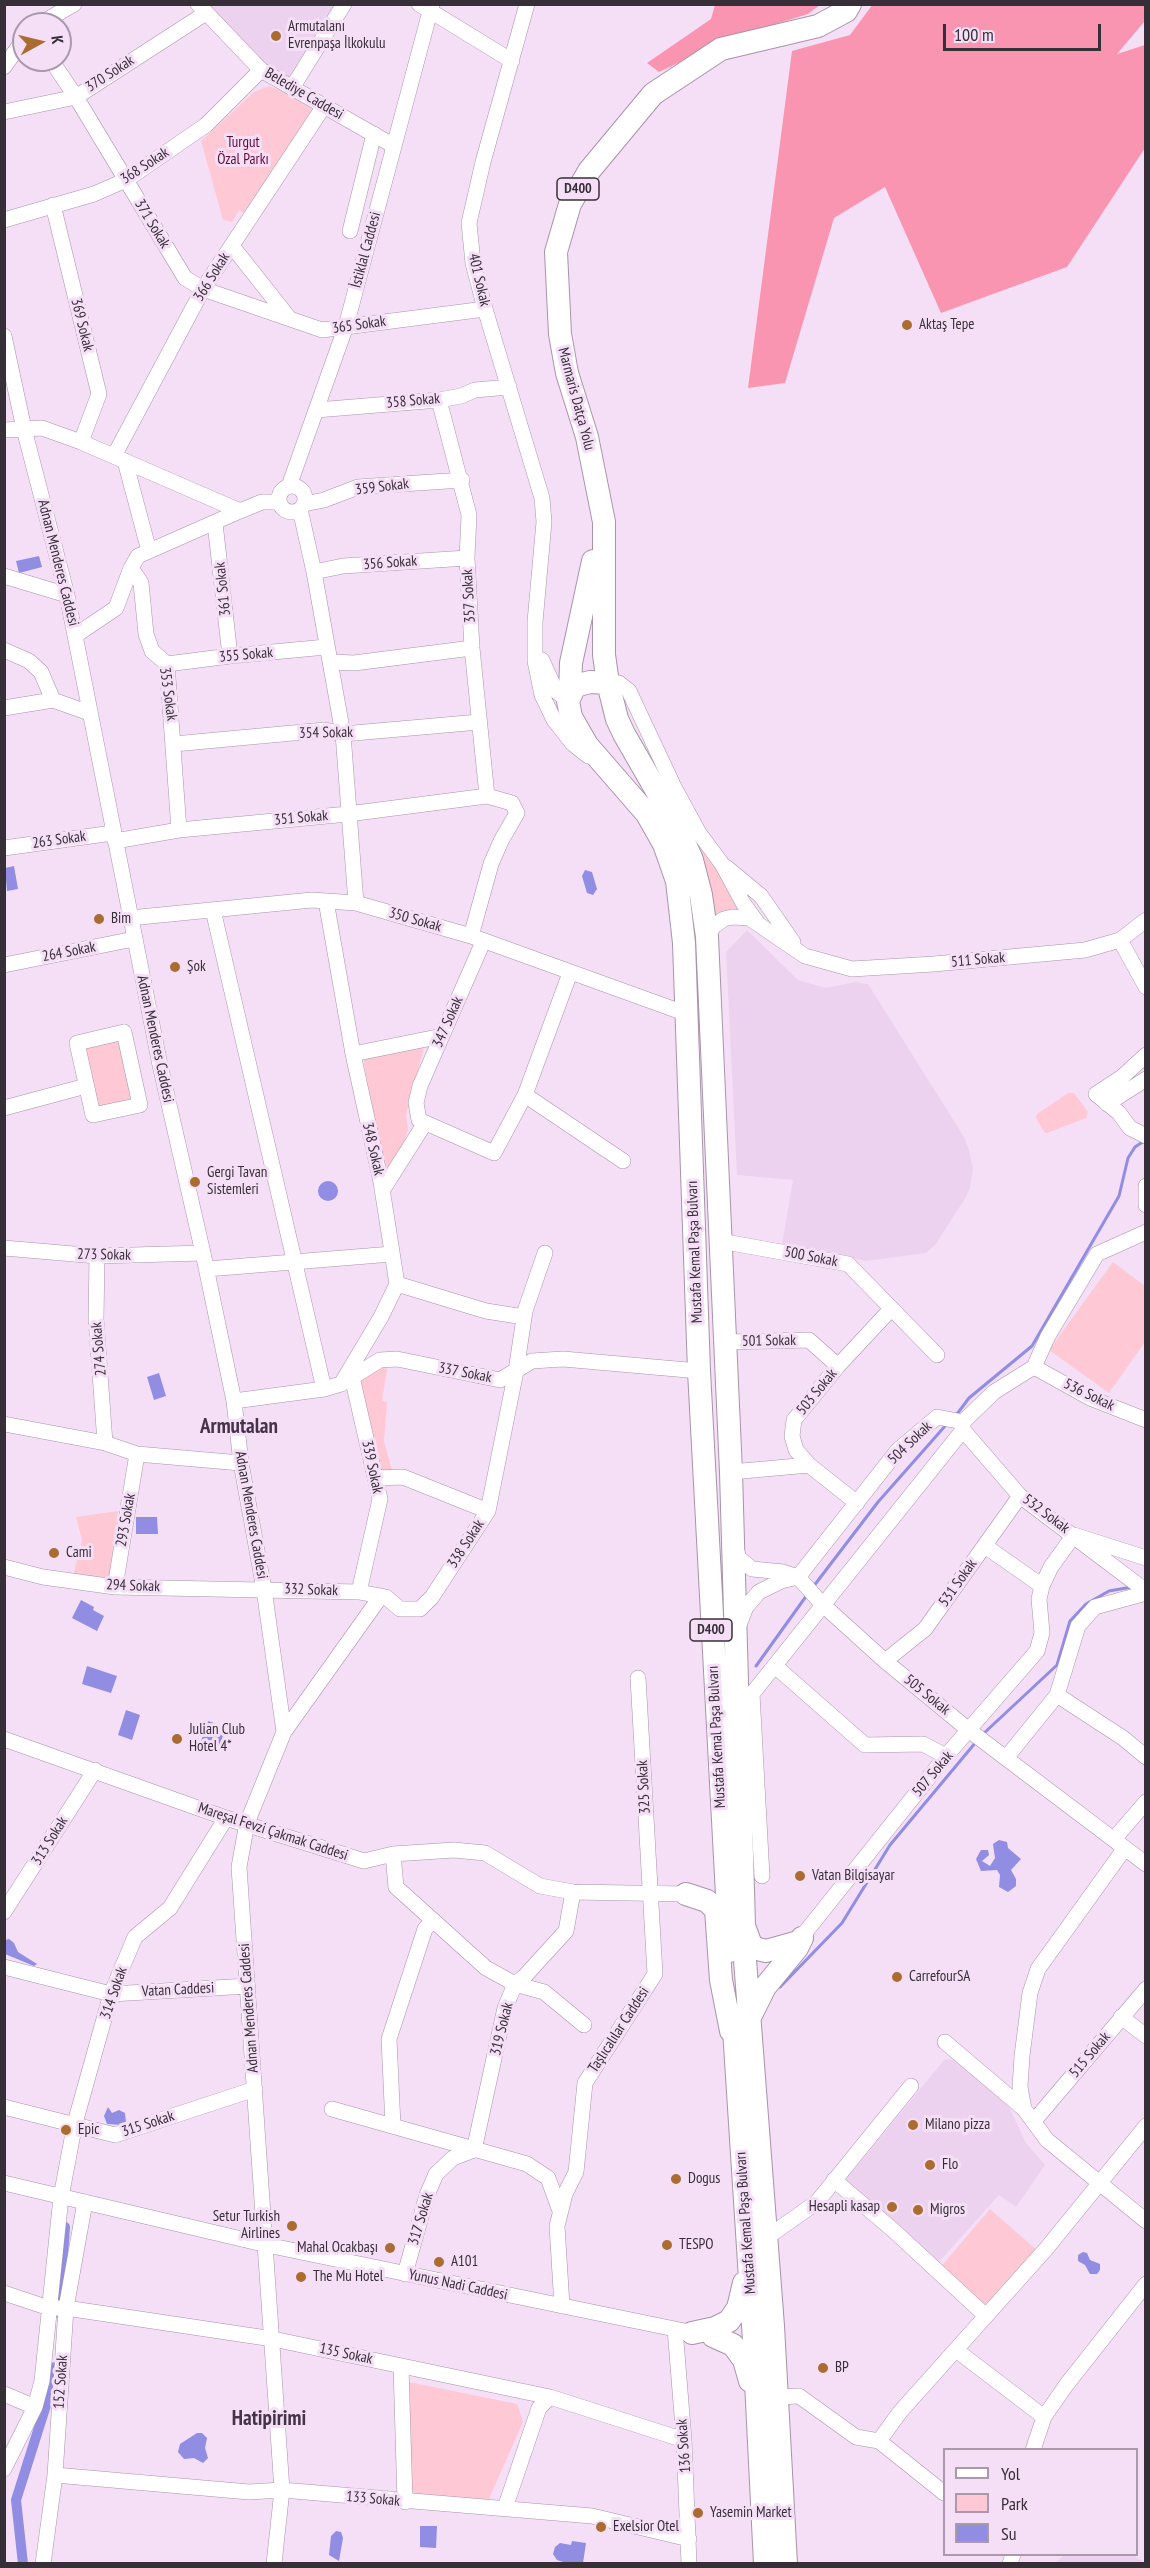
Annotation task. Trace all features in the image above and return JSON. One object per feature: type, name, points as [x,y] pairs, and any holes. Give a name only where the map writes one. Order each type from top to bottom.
[{"type":"highway","name":"Marmaris Datça Yolu","points":[[604,522],[589,446],[567,373],[560,334],[556,252],[570,204],[588,171],[617,135],[653,94],[685,71],[721,49],[818,26],[846,11],[850,4]]},
{"type":"highway","name":"D400","points":[[604,522],[604,655],[617,719]]},
{"type":"highway","name":"D400","points":[[577,727],[571,717],[569,697],[571,663],[594,556],[604,522]]},
{"type":"highway","points":[[569,697],[575,686],[590,682],[608,683]]},
{"type":"highway","points":[[577,727],[588,731],[602,729],[617,719]]},
{"type":"highway","name":"Mustafa Kemal Paşa Bulvarı","points":[[617,719],[638,762],[678,828],[692,860],[701,895],[707,937],[731,1472],[744,1925],[738,1959],[735,2049],[756,2235]]},
{"type":"highway","name":"Mustafa Kemal Paşa Bulvarı","points":[[577,727],[587,745],[647,814],[664,844],[677,881],[684,943],[699,1371],[718,1743],[738,1959],[748,2020],[756,2235],[764,2342],[759,2433],[765,2564]]},
{"type":"highway","points":[[686,1894],[714,1883],[718,1874],[718,1743]]},
{"type":"highway","points":[[686,1894],[707,1900],[716,1910],[721,1980],[735,2049]]},
{"type":"highway","points":[[744,1925],[750,1945],[766,1951],[800,1940]]},
{"type":"highway","points":[[748,2020],[765,1987],[797,1948],[800,1940]]},
{"type":"highway","points":[[694,2333],[715,2328],[729,2321],[738,2308],[744,2292],[756,2235]]},
{"type":"highway","points":[[694,2333],[733,2345],[744,2360],[759,2433]]},
{"type":"highway","name":"Mustafa Kemal Paşa Bulvarı","points":[[764,2342],[777,2397],[786,2564]]},
{"type":"street","points":[[60,12],[74,4]]},
{"type":"street","points":[[292,88],[344,4]]},
{"type":"street","name":"401 Sokak","points":[[527,4],[483,162],[469,223],[473,263],[485,309],[542,498],[544,522],[541,555]]},
{"type":"street","points":[[427,6],[512,61]]},
{"type":"street","name":"İstiklal Caddesi","points":[[289,486],[346,326],[394,146],[427,6]]},
{"type":"street","name":"Belediye Caddesi","points":[[202,9],[261,70],[394,146]]},
{"type":"street","name":"370 Sokak","points":[[4,112],[76,97],[202,9]]},
{"type":"street","name":"368 Sokak","points":[[4,220],[94,194],[126,180],[206,125],[261,70]]},
{"type":"street","name":"371 Sokak","points":[[59,72],[185,279],[203,289]]},
{"type":"street","name":"366 Sokak","points":[[120,459],[203,289],[324,106]]},
{"type":"street","points":[[350,231],[374,134]]},
{"type":"street","name":"369 Sokak","points":[[53,206],[99,394],[81,442]]},
{"type":"street","points":[[232,246],[289,318]]},
{"type":"street","name":"365 Sokak","points":[[203,289],[322,330],[485,309]]},
{"type":"street","name":"Adnan Menderes Caddesi","points":[[4,336],[24,429],[76,635],[89,713],[134,939],[234,1401],[241,1463],[264,1588],[284,1732],[247,1823],[239,1867],[267,2245],[282,2490],[274,2564]]},
{"type":"street","name":"358 Sokak","points":[[316,410],[440,399],[460,396],[475,390],[509,387]]},
{"type":"street","name":"357 Sokak","points":[[440,399],[469,515],[467,558],[472,648],[487,796]]},
{"type":"street","points":[[4,430],[42,429],[81,442],[240,511]]},
{"type":"street","points":[[120,459],[149,551]]},
{"type":"street","name":"359 Sokak","points":[[302,507],[358,487],[462,480]]},
{"type":"street","points":[[302,507],[292,512],[284,509],[279,502],[279,495],[283,489],[289,486],[298,487],[304,495],[302,507],[343,734],[356,903]]},
{"type":"street","points":[[76,635],[116,608],[138,556],[262,502],[279,502]]},
{"type":"street","name":"361 Sokak","points":[[215,522],[230,656]]},
{"type":"street","points":[[541,555],[542,660],[556,691],[569,697]]},
{"type":"street","points":[[541,555],[535,661],[542,695],[554,720],[573,744],[612,774]]},
{"type":"street","name":"356 Sokak","points":[[314,572],[343,566],[467,558]]},
{"type":"street","name":"353 Sokak","points":[[131,568],[141,583],[146,634],[152,651],[167,664],[179,830]]},
{"type":"street","points":[[4,576],[67,595]]},
{"type":"street","name":"355 Sokak","points":[[167,664],[326,647]]},
{"type":"street","points":[[331,662],[354,663],[472,648]]},
{"type":"street","points":[[4,650],[29,661],[40,672],[53,699]]},
{"type":"street","name":"511 Sokak","points":[[608,683],[619,683],[629,690],[678,794],[699,833],[722,864],[743,903],[756,921],[804,956],[852,969],[864,969],[1085,950],[1120,940],[1146,920]]},
{"type":"street","points":[[4,708],[53,699],[89,713]]},
{"type":"street","points":[[617,719],[628,717],[645,724]]},
{"type":"street","points":[[554,720],[564,727],[577,727]]},
{"type":"street","name":"354 Sokak","points":[[174,744],[325,730],[343,734],[478,722]]},
{"type":"street","name":"351 Sokak","points":[[114,837],[348,814],[487,796]]},
{"type":"street","name":"347 Sokak","points":[[425,1123],[419,1120],[416,1102],[420,1086],[442,1036],[477,939],[491,864],[517,813],[512,803],[487,796]]},
{"type":"street","name":"263 Sokak","points":[[4,848],[114,837]]},
{"type":"street","name":"511 Sokak","points":[[722,864],[761,896],[778,924],[804,956]]},
{"type":"street","name":"350 Sokak","points":[[130,918],[312,900],[356,903],[477,939],[687,1014]]},
{"type":"street","name":"348 Sokak","points":[[326,901],[353,1054],[382,1191],[397,1284]]},
{"type":"street","points":[[213,910],[324,1389]]},
{"type":"street","points":[[707,937],[714,926],[732,917],[749,918],[756,921]]},
{"type":"street","name":"264 Sokak","points":[[4,965],[134,939]]},
{"type":"street","points":[[1120,940],[1146,987]]},
{"type":"street","points":[[382,1191],[425,1123],[494,1153],[525,1095],[570,973]]},
{"type":"street","points":[[124,1032],[132,1071],[140,1105],[93,1115],[77,1043],[124,1032]]},
{"type":"street","points":[[353,1054],[442,1036]]},
{"type":"street","points":[[1144,1133],[1130,1128],[1119,1113],[1096,1094],[1122,1077],[1146,1055]]},
{"type":"street","points":[[132,1071],[160,1065]]},
{"type":"street","points":[[1107,1104],[1146,1079]]},
{"type":"street","points":[[4,1108],[86,1086]]},
{"type":"street","points":[[525,1095],[623,1161]]},
{"type":"street","points":[[762,1876],[752,1694],[963,1426],[994,1392],[1034,1367],[1048,1336],[1097,1254],[1146,1232]]},
{"type":"street","name":"500 Sokak","points":[[720,1241],[848,1263],[936,1355]]},
{"type":"street","name":"273 Sokak","points":[[4,1248],[97,1256],[203,1253]]},
{"type":"street","name":"338 Sokak","points":[[359,1592],[386,1597],[400,1609],[420,1609],[432,1597],[488,1511],[516,1371],[524,1317],[545,1253]]},
{"type":"street","points":[[207,1269],[392,1254]]},
{"type":"street","name":"274 Sokak","points":[[97,1256],[96,1319],[105,1443]]},
{"type":"street","points":[[347,1380],[397,1284],[486,1311],[524,1317]]},
{"type":"street","name":"503 Sokak","points":[[858,1503],[809,1465],[796,1450],[792,1436],[794,1420],[838,1366],[891,1309]]},
{"type":"street","name":"501 Sokak","points":[[726,1342],[809,1340],[838,1366]]},
{"type":"street","name":"337 Sokak","points":[[234,1401],[324,1389],[347,1380],[380,1360],[393,1359],[500,1380],[532,1361],[564,1359],[699,1371]]},
{"type":"street","name":"536 Sokak","points":[[1034,1367],[1090,1398],[1146,1420]]},
{"type":"street","name":"339 Sokak","points":[[347,1380],[380,1499],[359,1592]]},
{"type":"street","name":"504 Sokak","points":[[798,1577],[898,1450],[938,1417],[963,1426]]},
{"type":"street","points":[[4,1424],[105,1443],[137,1454],[241,1463]]},
{"type":"street","name":"532 Sokak","points":[[963,1426],[1020,1496],[1146,1592]]},
{"type":"street","name":"293 Sokak","points":[[115,1587],[137,1454]]},
{"type":"street","points":[[731,1472],[809,1465]]},
{"type":"street","points":[[375,1478],[403,1477],[488,1511]]},
{"type":"street","name":"531 Sokak","points":[[885,1661],[925,1629],[1020,1496]]},
{"type":"street","points":[[1074,1535],[1146,1558]]},
{"type":"street","name":"507 Sokak","points":[[738,1959],[769,1959],[784,1953],[800,1940],[946,1756],[970,1731],[1036,1651],[1042,1632],[1040,1599],[1042,1586],[1051,1567],[1074,1535]]},
{"type":"street","points":[[733,1541],[739,1558],[752,1569],[783,1572],[798,1577]]},
{"type":"street","points":[[985,1546],[1042,1586]]},
{"type":"street","points":[[1132,1580],[1131,1572],[1137,1566],[1146,1565]]},
{"type":"street","name":"294 Sokak","points":[[4,1567],[43,1576],[115,1587],[264,1588]]},
{"type":"street","points":[[735,1643],[740,1619],[752,1599],[759,1592],[782,1581],[798,1577]]},
{"type":"street","name":"505 Sokak","points":[[798,1577],[822,1604],[885,1661],[970,1731],[1145,1862]]},
{"type":"street","name":"332 Sokak","points":[[264,1588],[359,1592]]},
{"type":"street","points":[[1006,1758],[1057,1695],[1078,1626],[1095,1607],[1146,1592]]},
{"type":"street","points":[[284,1732],[381,1596]]},
{"type":"street","points":[[775,1666],[866,1745],[923,1744],[946,1756]]},
{"type":"street","name":"325 Sokak","points":[[638,1678],[649,1895]]},
{"type":"street","points":[[1057,1695],[1123,1738],[1146,1757]]},
{"type":"street","name":"Mareşal Fevzi Çakmak Caddesi","points":[[4,1738],[226,1818],[363,1861],[393,1854],[454,1850],[485,1853],[540,1886],[573,1892],[686,1894]]},
{"type":"street","name":"313 Sokak","points":[[4,1912],[95,1770]]},
{"type":"street","points":[[1024,2109],[1020,2087],[1022,2056],[1030,1993],[1038,1969],[1119,1843],[1140,1817],[1146,1802]]},
{"type":"street","name":"314 Sokak","points":[[61,2197],[75,2123],[111,1994],[135,1937],[170,1908],[226,1818]]},
{"type":"street","points":[[393,1854],[396,1887],[486,1968],[515,1984],[544,1992],[584,2025]]},
{"type":"street","name":"319 Sokak","points":[[474,2150],[505,2008],[515,1984],[566,1931],[573,1892]]},
{"type":"street","name":"Taşlıcalılar Caddesi","points":[[562,2306],[557,2226],[565,2194],[576,2172],[585,2083],[655,1974],[649,1895]]},
{"type":"street","points":[[393,2126],[388,2039],[425,1929],[433,1920]]},
{"type":"street","name":"Vatan Caddesi","points":[[4,1966],[111,1994],[248,1986]]},
{"type":"street","name":"515 Sokak","points":[[1034,2121],[1146,1989]]},
{"type":"street","points":[[1121,2017],[1146,2036]]},
{"type":"street","points":[[945,2042],[1024,2109],[1047,2140],[1146,2221]]},
{"type":"street","points":[[756,2235],[817,2202],[911,2086]]},
{"type":"street","name":"315 Sokak","points":[[4,2107],[75,2123],[115,2135],[255,2089]]},
{"type":"street","points":[[332,2109],[527,2164],[548,2178],[560,2211]]},
{"type":"street","points":[[879,2441],[900,2412],[1046,2249],[1146,2126]]},
{"type":"street","name":"317 Sokak","points":[[405,2274],[427,2195],[436,2174],[453,2158],[474,2150]]},
{"type":"street","points":[[834,2180],[893,2230],[986,2316]]},
{"type":"street","name":"Yunus Nadi Caddesi","points":[[4,2183],[267,2245],[405,2274],[694,2333],[764,2342]]},
{"type":"street","name":"152 Sokak","points":[[43,2564],[55,2475],[61,2197]]},
{"type":"street","name":"152 Sokak","points":[[4,2469],[35,2408],[85,2202]]},
{"type":"street","points":[[1034,2448],[1044,2417],[1067,2384],[1146,2284]]},
{"type":"street","name":"135 Sokak","points":[[4,2293],[58,2308],[273,2339],[550,2397],[684,2440]]},
{"type":"street","name":"136 Sokak","points":[[689,2564],[684,2440],[694,2333]]},
{"type":"street","points":[[956,2350],[1044,2417]]},
{"type":"street","points":[[401,2366],[405,2502]]},
{"type":"street","points":[[4,2394],[35,2408]]},
{"type":"street","points":[[777,2397],[799,2396],[856,2437],[879,2441],[943,2491]]},
{"type":"street","points":[[505,2508],[539,2408],[550,2397]]},
{"type":"street","name":"133 Sokak","points":[[55,2475],[249,2492],[282,2490],[591,2516],[689,2538]]},
{"type":"shaded area","points":[[873,4],[1145,5],[1145,21],[1117,54],[1145,45],[1145,148],[1067,267],[941,313],[885,187],[834,218],[785,383],[748,388],[792,51],[850,35]]},
{"type":"shaded area","name":"Armutalanı Evrenpaşa İlkokulu","points":[[205,5],[337,5],[290,80],[265,68]]},
{"type":"shaded area","points":[[715,5],[820,5],[808,14],[731,38],[659,72],[647,63],[711,19]]},
{"type":"shaded area","points":[[747,930],[798,980],[826,988],[855,982],[868,984],[964,1137],[973,1169],[970,1188],[935,1245],[926,1253],[866,1261],[782,1244],[793,1180],[737,1175],[726,952]]},
{"type":"shaded area","points":[[958,2059],[1009,2107],[1026,2143],[1045,2165],[1016,2207],[999,2195],[937,2264],[843,2183],[944,2060]]},
{"type":"shaded area","points":[[1064,2556],[1134,2556],[1145,2563],[1055,2563]]},
{"type":"green space","name":"Turgut Özal Parkı","points":[[269,86],[286,93],[314,110],[245,214],[239,210],[232,222],[223,220],[201,141],[254,92]]},
{"type":"green space","points":[[699,847],[723,877],[748,913],[712,922]]},
{"type":"green space","points":[[122,1035],[138,1104],[95,1114],[78,1045]]},
{"type":"green space","points":[[425,1044],[406,1115],[408,1129],[403,1147],[396,1164],[384,1170],[363,1057]]},
{"type":"green space","points":[[1068,1093],[1074,1093],[1088,1112],[1086,1118],[1047,1133],[1044,1132],[1036,1118],[1037,1114]]},
{"type":"green space","points":[[1113,1262],[1145,1286],[1145,1342],[1109,1393],[1049,1350]]},
{"type":"green space","points":[[377,1366],[387,1369],[382,1401],[387,1402],[384,1441],[393,1474],[376,1476],[358,1385],[362,1372]]},
{"type":"green space","points":[[118,1511],[112,1583],[73,1576],[82,1540],[76,1517]]},
{"type":"green space","points":[[990,2209],[1038,2251],[987,2311],[939,2269]]},
{"type":"green space","points":[[404,2381],[517,2404],[523,2422],[488,2501],[417,2496],[405,2482]]},
{"type":"water","points":[[39,556],[42,567],[19,573],[16,561]]},
{"type":"water","points":[[14,866],[18,889],[7,891],[5,868]]},
{"type":"water","points":[[585,870],[592,872],[597,889],[593,895],[587,893],[582,876]]},
{"type":"water","points":[[324,1181],[332,1181],[338,1187],[338,1195],[332,1201],[324,1201],[318,1195],[318,1187]]},
{"type":"water","points":[[159,1373],[166,1396],[154,1400],[147,1377]]},
{"type":"water","points":[[136,1517],[157,1517],[158,1534],[136,1534]]},
{"type":"water","points":[[81,1600],[104,1616],[97,1631],[72,1618]]},
{"type":"water","points":[[87,1666],[117,1676],[111,1693],[82,1684]]},
{"type":"water","points":[[126,1710],[140,1715],[132,1740],[118,1735]]},
{"type":"water","points":[[208,1721],[226,1727],[218,1750],[200,1744]]},
{"type":"water","points":[[999,1840],[1007,1842],[1008,1848],[1021,1859],[1011,1870],[1016,1879],[1016,1886],[1008,1892],[999,1887],[1000,1875],[997,1870],[981,1871],[976,1859],[981,1850],[988,1850],[989,1855],[982,1861],[990,1866],[995,1858],[993,1844]]},
{"type":"water","points":[[9,1939],[14,1943],[18,1952],[37,1964],[34,1966],[5,1954],[5,1940]]},
{"type":"water","points":[[108,2107],[112,2113],[119,2110],[125,2113],[126,2122],[122,2125],[107,2124],[104,2116]]},
{"type":"water","points":[[1083,2252],[1087,2253],[1090,2260],[1100,2264],[1097,2274],[1090,2274],[1085,2265],[1078,2261],[1078,2255]]},
{"type":"water","points":[[197,2433],[202,2433],[207,2438],[205,2448],[208,2458],[203,2463],[194,2458],[184,2459],[178,2452],[180,2444]]},
{"type":"water","points":[[420,2526],[437,2526],[436,2548],[420,2547]]},
{"type":"water","points":[[336,2531],[341,2532],[343,2538],[339,2561],[329,2555],[331,2536]]},
{"type":"water","points":[[572,2541],[586,2543],[583,2563],[566,2563],[557,2560],[553,2554],[555,2547],[560,2543],[571,2545]]},
{"type":"waterway","points":[[957,1414],[969,1398],[1032,1346],[1119,1196],[1128,1158],[1135,1147],[1144,1141]]},
{"type":"waterway","points":[[813,1587],[878,1502],[946,1425]]},
{"type":"waterway","points":[[982,1735],[1057,1665],[1070,1621],[1086,1604],[1109,1591],[1132,1587]]},
{"type":"waterway","points":[[756,1666],[807,1595]]},
{"type":"waterway","points":[[780,1987],[842,1923],[890,1845],[976,1742]]},
{"type":"waterway","points":[[59,2313],[65,2227]]},
{"type":"waterway","points":[[23,2564],[16,2500],[54,2380],[55,2367]]},
{"type":"place","name":"Armutalanı Evrenpaşa İlkokulu","points":[[276,36]]},
{"type":"place","name":"Aktaş Tepe","points":[[907,325]]},
{"type":"place","name":"Bim","points":[[99,919]]},
{"type":"place","name":"Şok","points":[[175,967]]},
{"type":"place","name":"Gergi Tavan Sistemleri","points":[[195,1182]]},
{"type":"place","name":"Cami","points":[[54,1553]]},
{"type":"place","name":"Julian Club Hotel 4*","points":[[177,1739]]},
{"type":"place","name":"Vatan Bilgisayar","points":[[800,1876]]},
{"type":"place","name":"CarrefourSA","points":[[897,1977]]},
{"type":"place","name":"Milano pizza","points":[[913,2125]]},
{"type":"place","name":"Epic","points":[[66,2130]]},
{"type":"place","name":"Flo","points":[[930,2165]]},
{"type":"place","name":"Dogus","points":[[676,2179]]},
{"type":"place","name":"Hesapli kasap","points":[[892,2207]]},
{"type":"place","name":"Migros","points":[[918,2210]]},
{"type":"place","name":"Setur Turkish Airlines","points":[[292,2226]]},
{"type":"place","name":"TESPO","points":[[667,2245]]},
{"type":"place","name":"Mahal Ocakbaşı","points":[[390,2248]]},
{"type":"place","name":"A101","points":[[439,2262]]},
{"type":"place","name":"The Mu Hotel","points":[[301,2277]]},
{"type":"place","name":"BP","points":[[823,2368]]},
{"type":"place","name":"Yasemin Market","points":[[698,2513]]},
{"type":"place","name":"Exelsior Otel","points":[[601,2527]]},
{"type":"district","name":"Armutalan","points":[[239,1427]]},
{"type":"district","name":"Hatipirimi","points":[[269,2419]]}]
